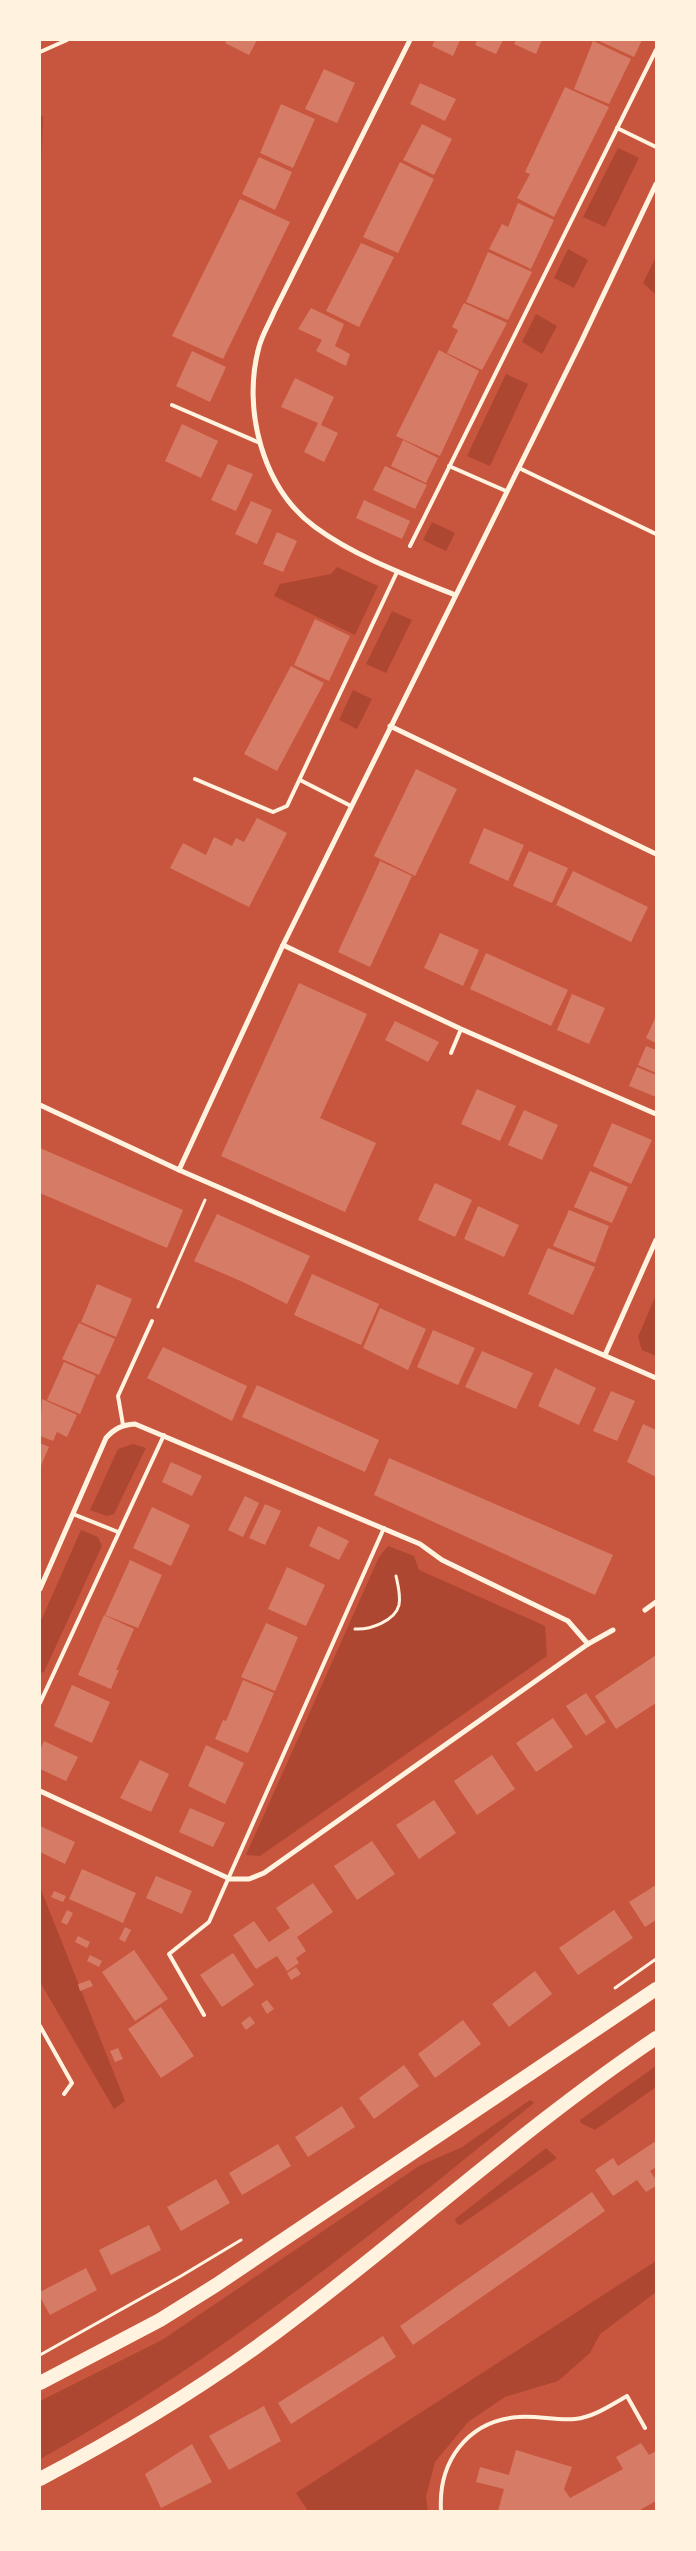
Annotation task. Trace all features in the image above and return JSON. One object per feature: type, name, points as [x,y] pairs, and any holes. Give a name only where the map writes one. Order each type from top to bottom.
[{"type":"highway","points":[[40,2383],[160,2320],[216,2285],[656,1989]]},
{"type":"highway","points":[[40,2479],[124,2432],[218,2372],[297,2317],[563,2104],[656,2038]]},
{"type":"street","points":[[410,40],[274,312],[259,347],[254,380],[254,409],[260,443],[271,472],[291,503],[313,526],[397,572],[455,596]]},
{"type":"street","points":[[179,1170],[283,945],[656,184]]},
{"type":"street","points":[[390,726],[656,854]]},
{"type":"street","points":[[283,945],[461,1029],[656,1114]]},
{"type":"street","points":[[40,1105],[179,1170],[656,1378]]},
{"type":"street","points":[[605,1355],[656,1240]]},
{"type":"street","points":[[40,1589],[106,1438],[114,1429],[123,1425],[135,1424],[420,1544],[442,1560],[568,1621],[588,1644]]},
{"type":"street","points":[[645,1610],[656,1602]]},
{"type":"street","points":[[40,1791],[230,1879],[249,1879],[264,1873],[588,1644],[614,1630]]},
{"type":"lane","points":[[40,52],[67,40]]},
{"type":"lane","points":[[410,546],[656,50]]},
{"type":"lane","points":[[617,128],[656,147]]},
{"type":"lane","points":[[172,405],[260,443]]},
{"type":"lane","points":[[449,466],[506,491]]},
{"type":"lane","points":[[518,468],[656,534]]},
{"type":"lane","points":[[196,779],[273,812],[287,806],[397,572]]},
{"type":"lane","points":[[300,780],[351,806]]},
{"type":"lane","points":[[451,1053],[461,1029]]},
{"type":"lane","points":[[123,1425],[118,1396],[152,1321]]},
{"type":"lane","points":[[40,1702],[164,1435]]},
{"type":"lane","points":[[73,1514],[118,1532]]},
{"type":"lane","points":[[204,2015],[169,1954],[209,1922],[230,1879],[384,1528]]},
{"type":"lane","points":[[40,1686],[46,1688]]},
{"type":"lane","points":[[40,2026],[72,2083],[64,2094]]},
{"type":"lane","points":[[441,2511],[442,2482],[451,2456],[466,2439],[483,2426],[518,2417],[576,2419],[596,2413],[627,2396],[645,2428]]},
{"type":"path","points":[[152,1321],[212,1184]]},
{"type":"path","points":[[341,1624],[357,1630],[376,1626],[396,1612],[400,1604],[396,1576]]},
{"type":"path","points":[[609,1992],[656,1959]]},
{"type":"path","points":[[40,2355],[165,2286],[244,2238]]},
{"type":"shaded area","points":[[40,114],[43,117],[40,192]]},
{"type":"shaded area","points":[[618,148],[639,158],[605,227],[583,217]]},
{"type":"shaded area","points":[[568,249],[588,260],[574,288],[554,278]]},
{"type":"shaded area","points":[[656,257],[656,295],[643,283]]},
{"type":"shaded area","points":[[536,314],[557,326],[542,354],[522,342]]},
{"type":"shaded area","points":[[506,374],[528,384],[490,466],[467,456]]},
{"type":"shaded area","points":[[432,522],[455,533],[446,551],[423,540]]},
{"type":"shaded area","points":[[337,567],[378,586],[355,635],[274,596],[280,584],[331,574]]},
{"type":"shaded area","points":[[392,611],[412,620],[386,673],[366,664]]},
{"type":"shaded area","points":[[353,690],[372,699],[357,729],[339,720]]},
{"type":"shaded area","points":[[656,1295],[656,1356],[642,1350],[638,1337]]},
{"type":"shaded area","points":[[133,1444],[146,1448],[114,1514],[107,1516],[90,1510],[118,1449]]},
{"type":"shaded area","points":[[81,1530],[98,1537],[102,1546],[44,1672],[40,1673],[40,1623]]},
{"type":"shaded area","points":[[388,1546],[414,1556],[419,1570],[545,1626],[547,1656],[260,1856],[246,1855],[379,1557]]},
{"type":"shaded area","points":[[40,1887],[125,2101],[114,2109],[40,1982]]},
{"type":"shaded area","points":[[656,2066],[656,2087],[595,2130],[581,2123],[580,2120]]},
{"type":"shaded area","points":[[530,2100],[534,2103],[415,2199],[233,2337],[106,2421],[40,2459],[40,2401],[162,2340],[419,2166],[462,2147]]},
{"type":"shaded area","points":[[546,2148],[557,2158],[460,2225],[457,2224],[455,2219]]},
{"type":"shaded area","points":[[656,2261],[656,2292],[600,2334],[590,2353],[558,2381],[505,2397],[468,2422],[435,2462],[426,2497],[428,2511],[308,2511],[296,2493]]},
{"type":"building","points":[[227,40],[257,40],[249,55],[225,43]]},
{"type":"building","points":[[435,40],[460,40],[453,56],[432,46]]},
{"type":"building","points":[[477,40],[503,40],[496,54],[475,45]]},
{"type":"building","points":[[516,40],[542,40],[536,54],[514,44]]},
{"type":"building","points":[[597,40],[642,40],[634,57]]},
{"type":"building","points":[[593,41],[631,59],[609,104],[574,89]]},
{"type":"building","points":[[324,69],[355,83],[337,123],[305,109]]},
{"type":"building","points":[[420,83],[456,99],[445,121],[410,104]]},
{"type":"building","points":[[565,87],[609,107],[554,217],[517,198],[530,174],[525,172]]},
{"type":"building","points":[[281,104],[315,119],[293,168],[260,153]]},
{"type":"building","points":[[422,124],[452,139],[434,175],[403,160]]},
{"type":"building","points":[[259,157],[292,172],[275,210],[242,194]]},
{"type":"building","points":[[400,162],[434,179],[398,253],[363,237]]},
{"type":"building","points":[[240,199],[290,222],[223,359],[172,336]]},
{"type":"building","points":[[518,203],[554,220],[531,269],[489,249],[502,224],[508,227]]},
{"type":"building","points":[[361,243],[394,257],[359,327],[326,311]]},
{"type":"building","points":[[488,252],[532,272],[508,320],[466,302]]},
{"type":"building","points":[[464,303],[507,323],[482,370],[447,353],[458,330],[452,327]]},
{"type":"building","points":[[311,308],[344,324],[335,346],[350,354],[346,366],[316,351],[322,340],[298,329]]},
{"type":"building","points":[[439,350],[479,371],[440,456],[396,436]]},
{"type":"building","points":[[192,351],[226,367],[210,402],[176,386]]},
{"type":"building","points":[[295,378],[334,397],[321,425],[338,433],[324,462],[304,452],[318,423],[281,407]]},
{"type":"building","points":[[182,424],[218,441],[201,478],[165,461]]},
{"type":"building","points":[[403,440],[438,458],[426,483],[391,466]]},
{"type":"building","points":[[228,464],[253,474],[236,511],[211,500]]},
{"type":"building","points":[[385,466],[427,485],[415,509],[373,490]]},
{"type":"building","points":[[364,500],[410,521],[402,539],[356,518]]},
{"type":"building","points":[[251,501],[272,510],[257,544],[235,534]]},
{"type":"building","points":[[277,532],[297,541],[283,572],[263,564]]},
{"type":"building","points":[[315,619],[350,636],[329,681],[294,665]]},
{"type":"building","points":[[291,666],[324,683],[277,771],[244,754]]},
{"type":"building","points":[[416,769],[457,789],[415,876],[374,856]]},
{"type":"building","points":[[257,818],[287,833],[249,907],[170,868],[183,843],[206,855],[214,837],[232,846],[236,838],[244,842]]},
{"type":"building","points":[[484,828],[524,845],[508,881],[469,863]]},
{"type":"building","points":[[529,851],[568,868],[552,903],[513,886]]},
{"type":"building","points":[[380,861],[412,876],[370,967],[338,952]]},
{"type":"building","points":[[573,871],[648,907],[631,942],[556,905]]},
{"type":"building","points":[[440,933],[479,950],[463,986],[424,968]]},
{"type":"building","points":[[486,953],[568,990],[551,1026],[470,989]]},
{"type":"building","points":[[299,983],[367,1014],[320,1118],[376,1143],[345,1212],[221,1156]]},
{"type":"building","points":[[572,994],[605,1008],[589,1044],[557,1030]]},
{"type":"building","points":[[656,1016],[656,1043],[646,1038]]},
{"type":"building","points":[[395,1021],[439,1042],[428,1062],[385,1040]]},
{"type":"building","points":[[646,1046],[656,1050],[656,1073],[638,1065]]},
{"type":"building","points":[[637,1067],[656,1075],[656,1097],[629,1086]]},
{"type":"building","points":[[477,1089],[516,1106],[500,1141],[461,1124]]},
{"type":"building","points":[[524,1110],[558,1125],[542,1160],[508,1145]]},
{"type":"building","points":[[612,1123],[652,1140],[631,1184],[593,1166]]},
{"type":"building","points":[[40,1148],[183,1210],[167,1248],[40,1193]]},
{"type":"building","points":[[590,1171],[628,1187],[612,1223],[574,1207]]},
{"type":"building","points":[[435,1183],[472,1200],[455,1237],[418,1220]]},
{"type":"building","points":[[478,1206],[519,1225],[504,1257],[464,1239]]},
{"type":"building","points":[[569,1210],[609,1226],[595,1263],[553,1246]]},
{"type":"building","points":[[217,1214],[310,1256],[287,1304],[243,1282],[194,1261]]},
{"type":"building","points":[[548,1248],[595,1267],[573,1315],[528,1294]]},
{"type":"building","points":[[312,1274],[379,1304],[361,1345],[294,1315]]},
{"type":"building","points":[[97,1284],[132,1299],[116,1337],[81,1322]]},
{"type":"building","points":[[380,1308],[426,1329],[408,1370],[363,1348]]},
{"type":"building","points":[[79,1323],[115,1339],[99,1375],[62,1359]]},
{"type":"building","points":[[433,1330],[475,1348],[458,1385],[417,1367]]},
{"type":"building","points":[[163,1347],[247,1386],[232,1421],[147,1378]]},
{"type":"building","points":[[482,1351],[533,1373],[516,1409],[465,1387]]},
{"type":"building","points":[[64,1362],[96,1376],[80,1414],[47,1400]]},
{"type":"building","points":[[555,1368],[596,1388],[579,1425],[538,1406]]},
{"type":"building","points":[[257,1385],[379,1440],[365,1472],[242,1417]]},
{"type":"building","points":[[611,1391],[635,1401],[617,1441],[593,1431]]},
{"type":"building","points":[[42,1399],[77,1415],[67,1437],[57,1432],[53,1441],[40,1436]]},
{"type":"building","points":[[643,1424],[656,1430],[656,1477],[627,1462]]},
{"type":"building","points":[[40,1443],[49,1447],[40,1468]]},
{"type":"building","points":[[389,1458],[613,1555],[595,1595],[374,1495]]},
{"type":"building","points":[[171,1462],[202,1476],[192,1496],[162,1482]]},
{"type":"building","points":[[245,1496],[259,1503],[243,1537],[228,1530]]},
{"type":"building","points":[[265,1504],[281,1511],[265,1545],[249,1538]]},
{"type":"building","points":[[152,1507],[190,1525],[171,1566],[133,1548]]},
{"type":"building","points":[[318,1526],[349,1541],[339,1560],[309,1546]]},
{"type":"building","points":[[130,1560],[162,1575],[138,1628],[105,1615]]},
{"type":"building","points":[[287,1567],[325,1585],[306,1626],[268,1609]]},
{"type":"building","points":[[104,1615],[134,1629],[116,1670],[119,1670],[111,1689],[78,1675]]},
{"type":"building","points":[[266,1623],[298,1637],[275,1691],[241,1677]]},
{"type":"building","points":[[656,1655],[656,1703],[616,1729],[595,1696]]},
{"type":"building","points":[[243,1680],[274,1693],[248,1753],[215,1739],[223,1720],[226,1721]]},
{"type":"building","points":[[72,1685],[110,1702],[92,1743],[54,1726]]},
{"type":"building","points":[[586,1693],[606,1722],[586,1736],[566,1706]]},
{"type":"building","points":[[553,1718],[573,1747],[536,1772],[516,1743]]},
{"type":"building","points":[[44,1741],[78,1757],[66,1781],[40,1769],[40,1750]]},
{"type":"building","points":[[206,1745],[244,1763],[225,1804],[188,1786]]},
{"type":"building","points":[[492,1755],[515,1789],[477,1815],[454,1781]]},
{"type":"building","points":[[140,1760],[169,1774],[151,1812],[120,1798]]},
{"type":"building","points":[[434,1800],[456,1833],[419,1859],[396,1825]]},
{"type":"building","points":[[190,1808],[225,1823],[213,1847],[179,1832]]},
{"type":"building","points":[[40,1826],[75,1842],[65,1864],[40,1852]]},
{"type":"building","points":[[372,1841],[395,1874],[357,1900],[334,1866]]},
{"type":"building","points":[[82,1869],[136,1893],[123,1923],[69,1899]]},
{"type":"building","points":[[156,1876],[192,1891],[182,1914],[146,1898]]},
{"type":"building","points":[[313,1883],[333,1912],[297,1937],[306,1951],[296,1958],[299,1963],[287,1971],[277,1956],[256,1969],[233,1935],[254,1921],[269,1942],[290,1928],[276,1908]]},
{"type":"building","points":[[656,1885],[656,1920],[645,1927],[629,1902]]},
{"type":"building","points":[[54,1891],[66,1896],[63,1902],[51,1897]]},
{"type":"building","points":[[67,1910],[73,1913],[67,1925],[61,1922]]},
{"type":"building","points":[[614,1910],[633,1938],[578,1975],[559,1948]]},
{"type":"building","points":[[125,1927],[131,1930],[125,1942],[119,1939]]},
{"type":"building","points":[[78,1936],[90,1942],[87,1948],[75,1942]]},
{"type":"building","points":[[134,1950],[168,1999],[135,2021],[102,1972]]},
{"type":"building","points":[[233,1953],[254,1985],[222,2007],[200,1975]]},
{"type":"building","points":[[90,1955],[102,1961],[99,1967],[87,1961]]},
{"type":"building","points":[[296,1967],[301,1974],[291,1980],[287,1973]]},
{"type":"building","points":[[535,1971],[552,1994],[509,2027],[492,2004]]},
{"type":"building","points":[[90,1980],[93,1986],[80,1991],[78,1984]]},
{"type":"building","points":[[267,2000],[274,2009],[267,2014],[261,2004]]},
{"type":"building","points":[[161,2007],[194,2056],[161,2078],[128,2029]]},
{"type":"building","points":[[250,2016],[255,2023],[246,2030],[241,2023]]},
{"type":"building","points":[[463,2020],[481,2044],[435,2078],[418,2054]]},
{"type":"building","points":[[118,2048],[123,2059],[115,2062],[110,2051]]},
{"type":"building","points":[[404,2065],[419,2086],[374,2119],[359,2098]]},
{"type":"building","points":[[342,2106],[355,2127],[308,2157],[295,2137]]},
{"type":"building","points":[[656,2141],[656,2167],[650,2171],[656,2180],[656,2186],[646,2192],[637,2180],[613,2196],[595,2170],[613,2158],[618,2166]]},
{"type":"building","points":[[278,2144],[291,2166],[242,2195],[229,2173]]},
{"type":"building","points":[[216,2179],[230,2203],[181,2231],[167,2207]]},
{"type":"building","points":[[592,2192],[605,2211],[413,2345],[400,2326]]},
{"type":"building","points":[[149,2225],[161,2250],[111,2275],[99,2250]]},
{"type":"building","points":[[86,2268],[97,2290],[50,2315],[40,2297],[40,2292]]},
{"type":"building","points":[[383,2336],[396,2357],[291,2424],[278,2403]]},
{"type":"building","points":[[264,2406],[281,2441],[229,2470],[209,2436]]},
{"type":"building","points":[[641,2443],[649,2455],[656,2451],[656,2501],[638,2511],[498,2511],[504,2489],[476,2482],[480,2467],[509,2475],[516,2450],[572,2467],[564,2489],[570,2498],[623,2469],[616,2457]]},
{"type":"building","points":[[192,2444],[212,2482],[161,2508],[145,2474]]}]
